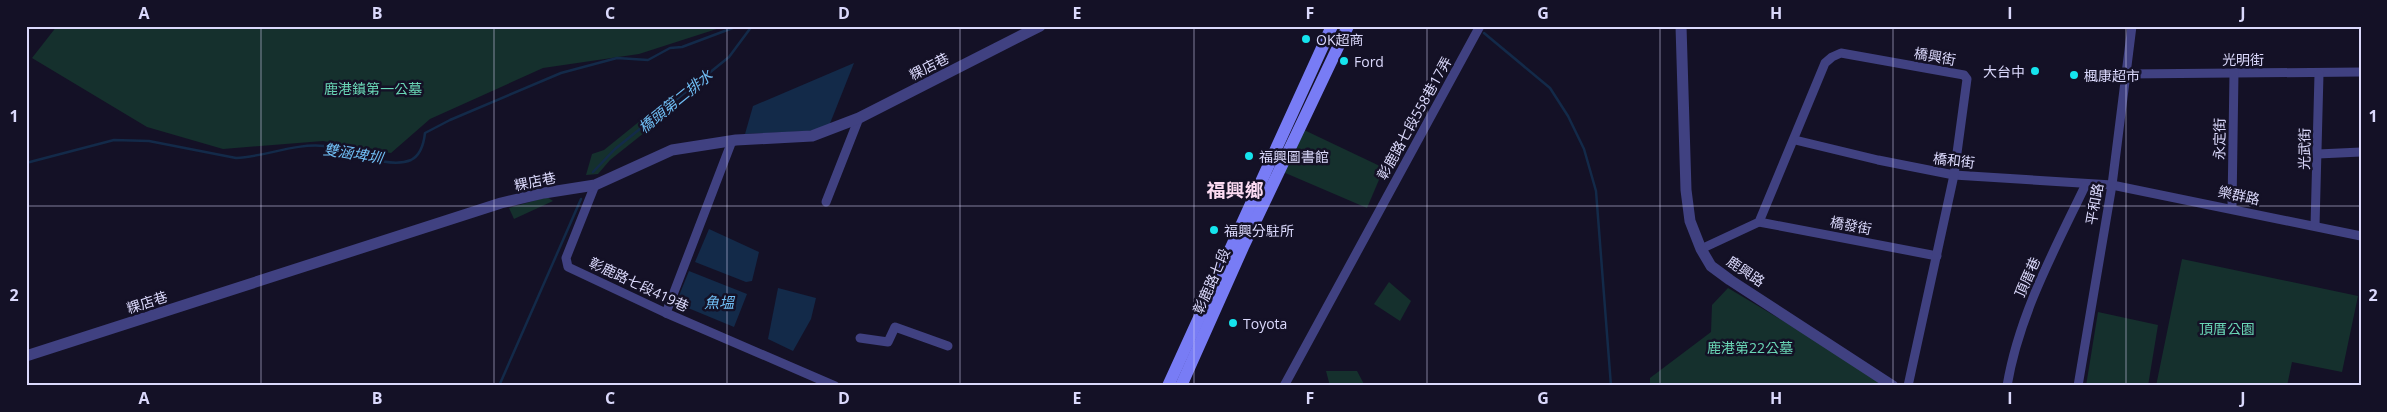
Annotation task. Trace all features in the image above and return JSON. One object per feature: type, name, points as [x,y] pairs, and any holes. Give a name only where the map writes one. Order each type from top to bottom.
[{"type":"main road","name":"彰鹿路七段","points":[[1168,386],[1332,26]]},
{"type":"main road","name":"彰鹿路七段","points":[[1181,386],[1242,246],[1347,26]]},
{"type":"street","name":"粿店巷","points":[[26,356],[502,203],[544,193],[595,185],[672,150],[732,141],[812,136],[859,118],[1040,26]]},
{"type":"street","name":"彰鹿路七段558巷17弄","points":[[1284,386],[1480,26]]},
{"type":"street","name":"鹿興路","points":[[1682,26],[1686,190],[1690,220],[1701,249],[1711,266],[1730,280],[1893,386]]},
{"type":"street","name":"平和路","points":[[2078,386],[2112,185],[2132,26]]},
{"type":"street","name":"橋興街","points":[[1760,222],[1825,63],[1832,56],[1841,52],[1964,75],[1967,80],[1954,175],[1908,386]]},
{"type":"street","name":"光明街","points":[[2126,74],[2234,72],[2319,74],[2361,72]]},
{"type":"street","name":"永定街","points":[[2232,207],[2234,72]]},
{"type":"street","name":"光武街","points":[[2315,226],[2319,74]]},
{"type":"street","points":[[826,202],[859,118]]},
{"type":"street","name":"橋和街","points":[[1795,140],[1878,160],[1954,175],[2112,185]]},
{"type":"street","points":[[666,313],[732,141]]},
{"type":"street","points":[[2318,154],[2361,152]]},
{"type":"street","name":"頂厝巷","points":[[2007,386],[2012,354],[2032,298],[2086,184]]},
{"type":"street","name":"彰鹿路七段419巷","points":[[595,185],[566,258],[568,267],[666,313],[835,386]]},
{"type":"street","name":"樂群路","points":[[2112,185],[2232,207],[2361,236]]},
{"type":"street","points":[[1701,249],[1760,222]]},
{"type":"street","name":"橋發街","points":[[1760,222],[1937,256]]},
{"type":"street","points":[[860,338],[888,342],[895,327],[948,346]]},
{"type":"green space","name":"鹿港鎮第一公墓","points":[[57,26],[726,26],[639,54],[543,68],[430,119],[391,153],[323,141],[223,149],[147,127],[32,58]]},
{"type":"green space","points":[[656,108],[664,117],[610,160],[598,174],[586,175],[592,154],[604,150]]},
{"type":"green space","points":[[1302,129],[1384,168],[1367,208],[1283,172]]},
{"type":"green space","points":[[547,197],[553,201],[514,219],[509,208]]},
{"type":"green space","name":"頂厝公園","points":[[2182,259],[2358,296],[2342,372],[2292,362],[2287,386],[2156,386]]},
{"type":"green space","points":[[1389,282],[1411,301],[1400,321],[1374,304]]},
{"type":"green space","name":"鹿港第22公墓","points":[[1728,288],[1822,344],[1884,386],[1650,386],[1650,378],[1711,332],[1712,305]]},
{"type":"green space","points":[[2098,312],[2158,325],[2148,386],[2086,386]]},
{"type":"green space","points":[[1326,371],[1357,371],[1365,386],[1330,386]]},
{"type":"water","points":[[854,63],[829,126],[810,131],[745,134],[753,106]]},
{"type":"water","name":"魚塭","points":[[709,229],[759,252],[752,281],[746,282],[695,262]]},
{"type":"water","name":"魚塭","points":[[689,271],[747,294],[734,327],[676,303]]},
{"type":"water","points":[[778,288],[816,298],[811,319],[793,351],[768,339]]},
{"type":"waterway","name":"雙涵埤圳","points":[[26,163],[114,140],[149,141],[236,158],[302,146],[324,146],[379,161],[401,162],[411,160],[420,152],[425,133],[450,120],[561,73],[617,58],[648,60],[670,48],[682,47],[738,26]]},
{"type":"waterway","name":"橋頭第二排水","points":[[593,172],[615,149],[729,57],[752,26]]},
{"type":"waterway","points":[[1484,33],[1550,88],[1568,116],[1584,149],[1596,191],[1611,386]]},
{"type":"waterway","name":"橋頭第二排水","points":[[499,386],[581,199]]},
{"type":"place","name":"OK超商","points":[[1306,39]]},
{"type":"place","name":"Ford","points":[[1344,61]]},
{"type":"place","name":"大台中","points":[[2035,71]]},
{"type":"place","name":"楓康超市","points":[[2074,75]]},
{"type":"place","name":"福興圖書館","points":[[1249,156]]},
{"type":"place","name":"福興分駐所","points":[[1214,230]]},
{"type":"place","name":"Toyota","points":[[1233,323]]},
{"type":"district","name":"福興鄉","points":[[1235,190]]}]
